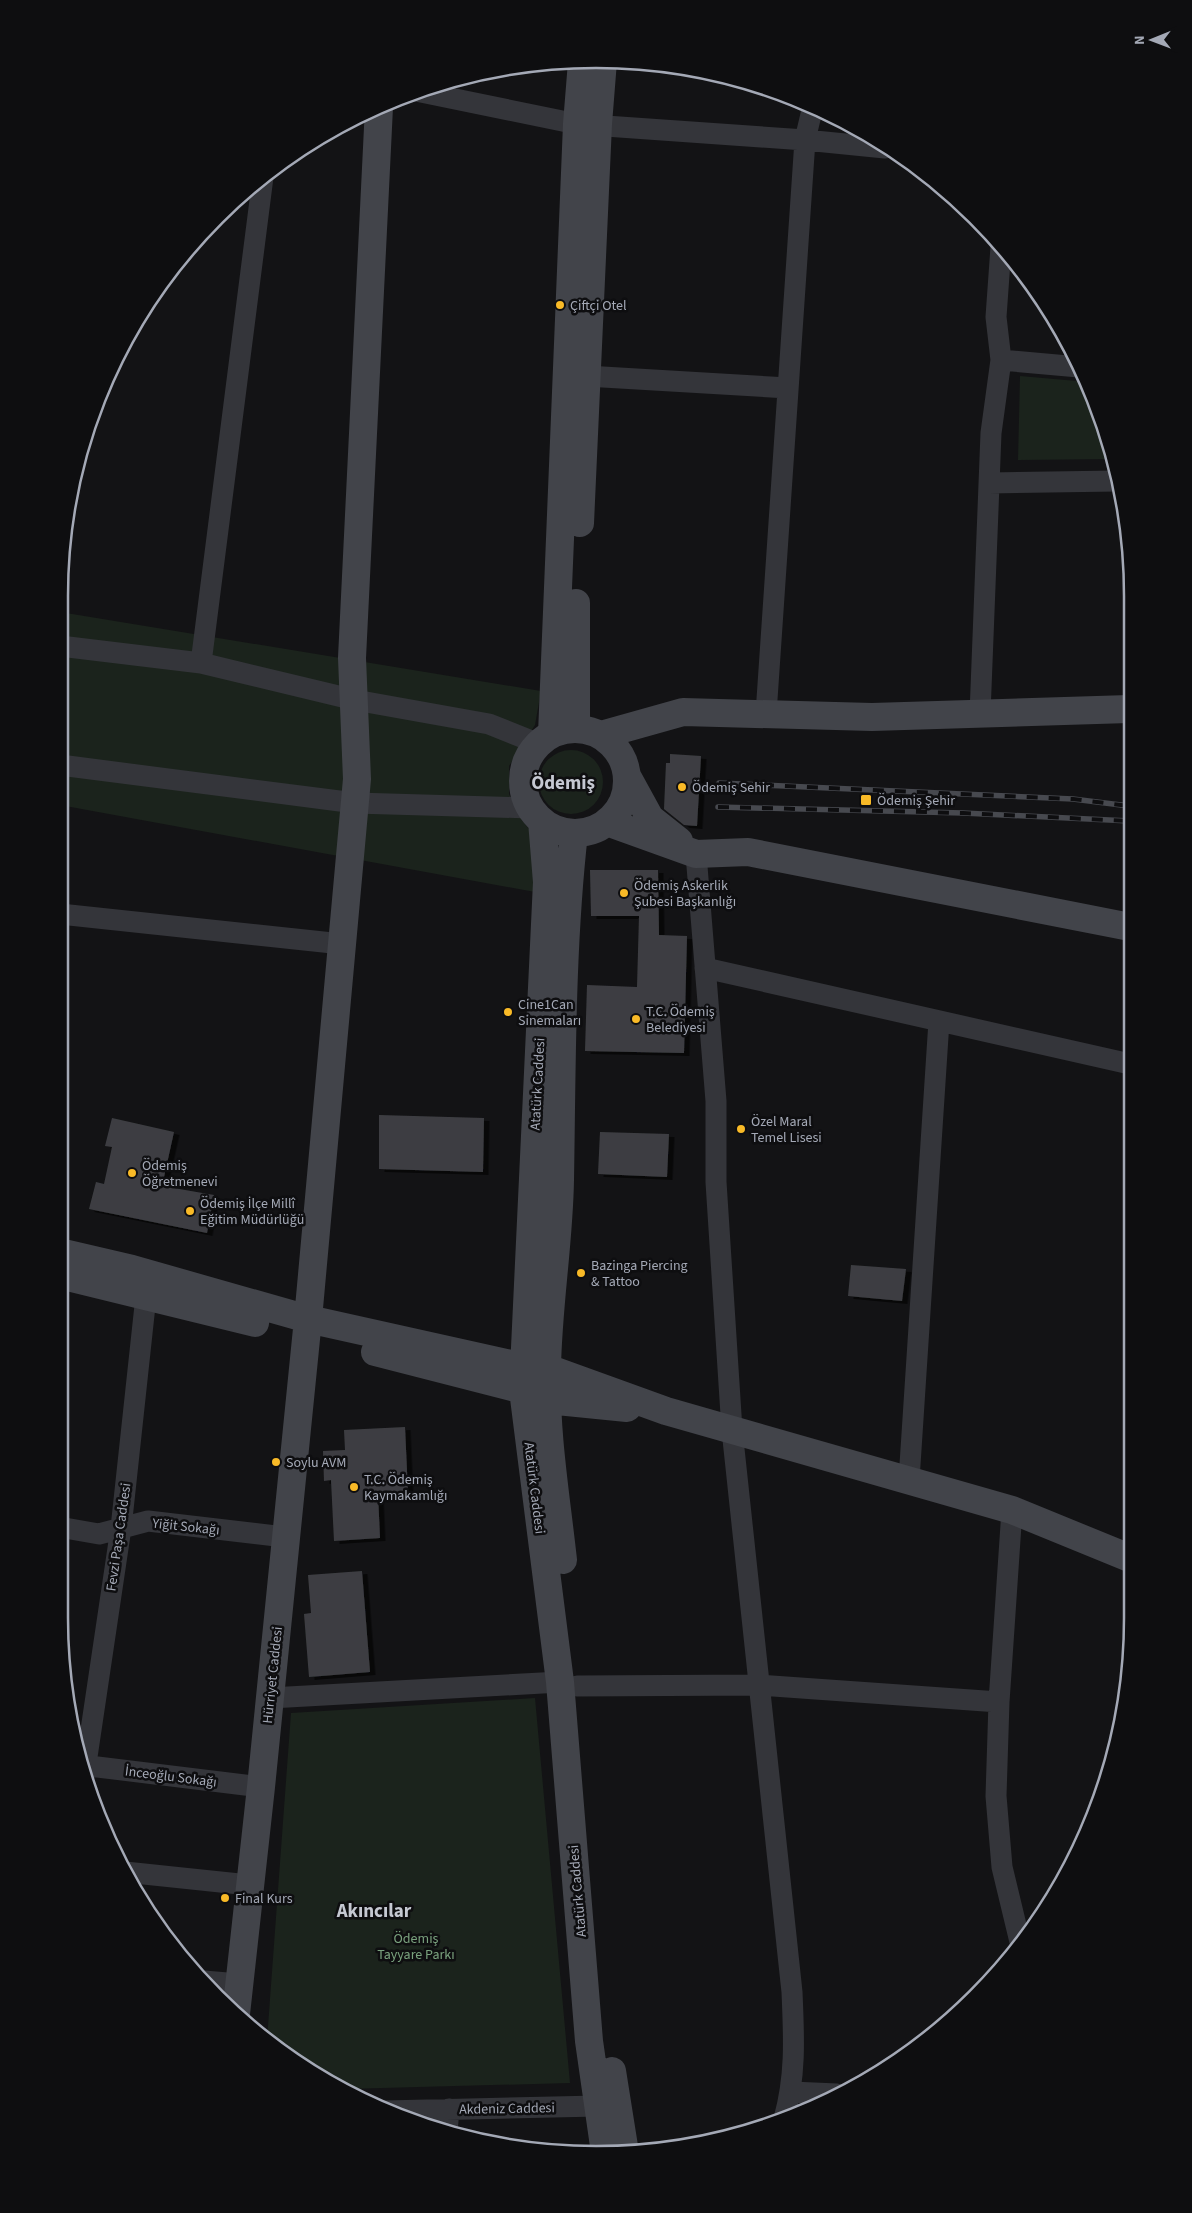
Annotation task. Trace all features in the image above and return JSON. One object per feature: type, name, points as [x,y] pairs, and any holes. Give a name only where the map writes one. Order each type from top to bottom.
[{"type":"street","points":[[567,736],[575,626],[586,376],[587,124],[583,68]]},
{"type":"street","points":[[567,736],[587,124],[601,68]]},
{"type":"street","points":[[432,94],[587,124],[874,147]]},
{"type":"street","points":[[766,714],[805,140],[811,114]]},
{"type":"street","name":"Hürriyet Caddesi","points":[[237,2004],[261,1787],[307,1327],[357,779],[352,658],[379,115]]},
{"type":"street","points":[[201,663],[262,187]]},
{"type":"street","points":[[980,714],[992,434],[1001,360],[996,317],[1000,257]]},
{"type":"street","points":[[1001,360],[1072,366]]},
{"type":"street","points":[[586,376],[788,388]]},
{"type":"street","points":[[990,482],[1111,480]]},
{"type":"street","points":[[68,647],[201,663],[355,700],[567,736],[614,746],[623,760],[627,776],[650,818],[696,854],[716,1101],[716,1182],[732,1430],[792,1992],[795,2054],[791,2092],[787,2109]]},
{"type":"street","points":[[627,776],[626,794],[618,810],[607,822],[592,830],[574,833],[557,830],[536,814],[524,792],[524,774],[529,758],[567,736],[683,712],[872,717],[1124,709]]},
{"type":"street","points":[[68,765],[355,803],[536,814]]},
{"type":"street","name":"Atatürk Caddesi","points":[[536,814],[547,882],[535,1381],[548,1422],[569,1684],[589,2041],[603,2146]]},
{"type":"street","points":[[607,822],[696,854],[748,852],[1124,926]]},
{"type":"street","name":"Atatürk Caddesi","points":[[535,1381],[560,1182],[566,933],[568,884],[574,833]]},
{"type":"street","points":[[68,915],[342,944]]},
{"type":"street","points":[[704,968],[1124,1063]]},
{"type":"street","points":[[909,1480],[939,1021]]},
{"type":"street","points":[[68,1254],[132,1269],[307,1327]]},
{"type":"street","points":[[68,1277],[146,1296],[307,1327],[666,1411],[1012,1510],[1124,1556]]},
{"type":"street","name":"Fevzi Paşa Caddesi","points":[[86,1752],[121,1528],[146,1296]]},
{"type":"street","points":[[1012,1510],[999,1702],[996,1796],[1002,1867],[1018,1934]]},
{"type":"street","name":"Yiğit Sokağı","points":[[68,1529],[100,1534],[148,1521],[286,1537]]},
{"type":"street","points":[[270,1698],[569,1684],[759,1685],[999,1702]]},
{"type":"street","name":"Atatürk Caddesi","points":[[569,1684],[608,2041],[624,2144]]},
{"type":"street","name":"İnceoğlu Sokağı","points":[[91,1770],[261,1787]]},
{"type":"street","points":[[134,1873],[249,1885]]},
{"type":"street","points":[[214,1982],[239,1984]]},
{"type":"street","points":[[791,2092],[824,2093]]},
{"type":"street","name":"Akdeniz Caddesi","points":[[408,2110],[598,2106]]},
{"type":"street","points":[[447,2123],[448,2109]]},
{"type":"green space","points":[[1020,376],[1078,381],[1096,426],[1106,459],[1018,460]]},
{"type":"green space","points":[[68,613],[541,691],[535,725],[509,766],[509,794],[521,819],[537,839],[535,892],[68,806]]},
{"type":"green space","points":[[571,750],[589,756],[597,764],[603,782],[597,800],[589,808],[571,814],[553,808],[545,800],[539,782],[545,764],[553,756]]},
{"type":"green space","name":"Ödemiş Tayyare Parkı","points":[[535,1698],[570,2083],[358,2089],[302,2056],[268,2031],[291,1713]]},
{"type":"building","name":"Ödemiş Sehir","points":[[670,754],[701,756],[697,826],[684,825],[664,809],[666,763],[670,763]]},
{"type":"building","name":"T.C. Ödemiş Belediyesi","points":[[590,870],[658,870],[659,935],[687,936],[684,1053],[585,1051],[587,985],[637,987],[639,916],[591,916]]},
{"type":"building","points":[[379,1115],[484,1118],[483,1172],[379,1169]]},
{"type":"building","name":"Ödemiş Öğretmenevi","points":[[112,1118],[174,1132],[162,1186],[214,1195],[207,1233],[89,1209],[96,1182],[104,1184],[112,1147],[105,1146]]},
{"type":"building","points":[[600,1132],[669,1134],[667,1177],[598,1174]]},
{"type":"building","points":[[851,1265],[906,1269],[902,1301],[848,1296]]},
{"type":"building","name":"T.C. Ödemiş Kaymakamlığı","points":[[405,1427],[408,1493],[378,1494],[380,1538],[334,1541],[331,1480],[324,1481],[323,1451],[345,1450],[344,1430]]},
{"type":"building","points":[[362,1571],[370,1672],[309,1677],[304,1614],[311,1613],[308,1575]]},
{"type":"railway","points":[[719,783],[1073,799],[1124,805]]},
{"type":"railway","points":[[718,807],[963,813],[1124,821]]},
{"type":"place","name":"Çiftçi Otel","points":[[560,305]]},
{"type":"place","name":"Ödemiş Sehir","points":[[682,787]]},
{"type":"place","name":"Ödemiş Şehir","points":[[866,800]]},
{"type":"place","name":"Ödemiş Askerlik Şubesi Başkanlığı","points":[[624,893]]},
{"type":"place","name":"Cine1Can Sinemaları","points":[[508,1012]]},
{"type":"place","name":"T.C. Ödemiş Belediyesi","points":[[636,1019]]},
{"type":"place","name":"Özel Maral Temel Lisesi","points":[[741,1129]]},
{"type":"place","name":"Ödemiş Öğretmenevi","points":[[132,1173]]},
{"type":"place","name":"Ödemiş İlçe Millî Eğitim Müdürlüğü","points":[[190,1211]]},
{"type":"place","name":"Bazinga Piercing & Tattoo","points":[[581,1273]]},
{"type":"place","name":"Soylu AVM","points":[[276,1462]]},
{"type":"place","name":"T.C. Ödemiş Kaymakamlığı","points":[[354,1487]]},
{"type":"place","name":"Final Kurs","points":[[225,1898]]},
{"type":"district","name":"Ödemiş","points":[[563,782]]},
{"type":"district","name":"Akıncılar","points":[[374,1910]]}]
